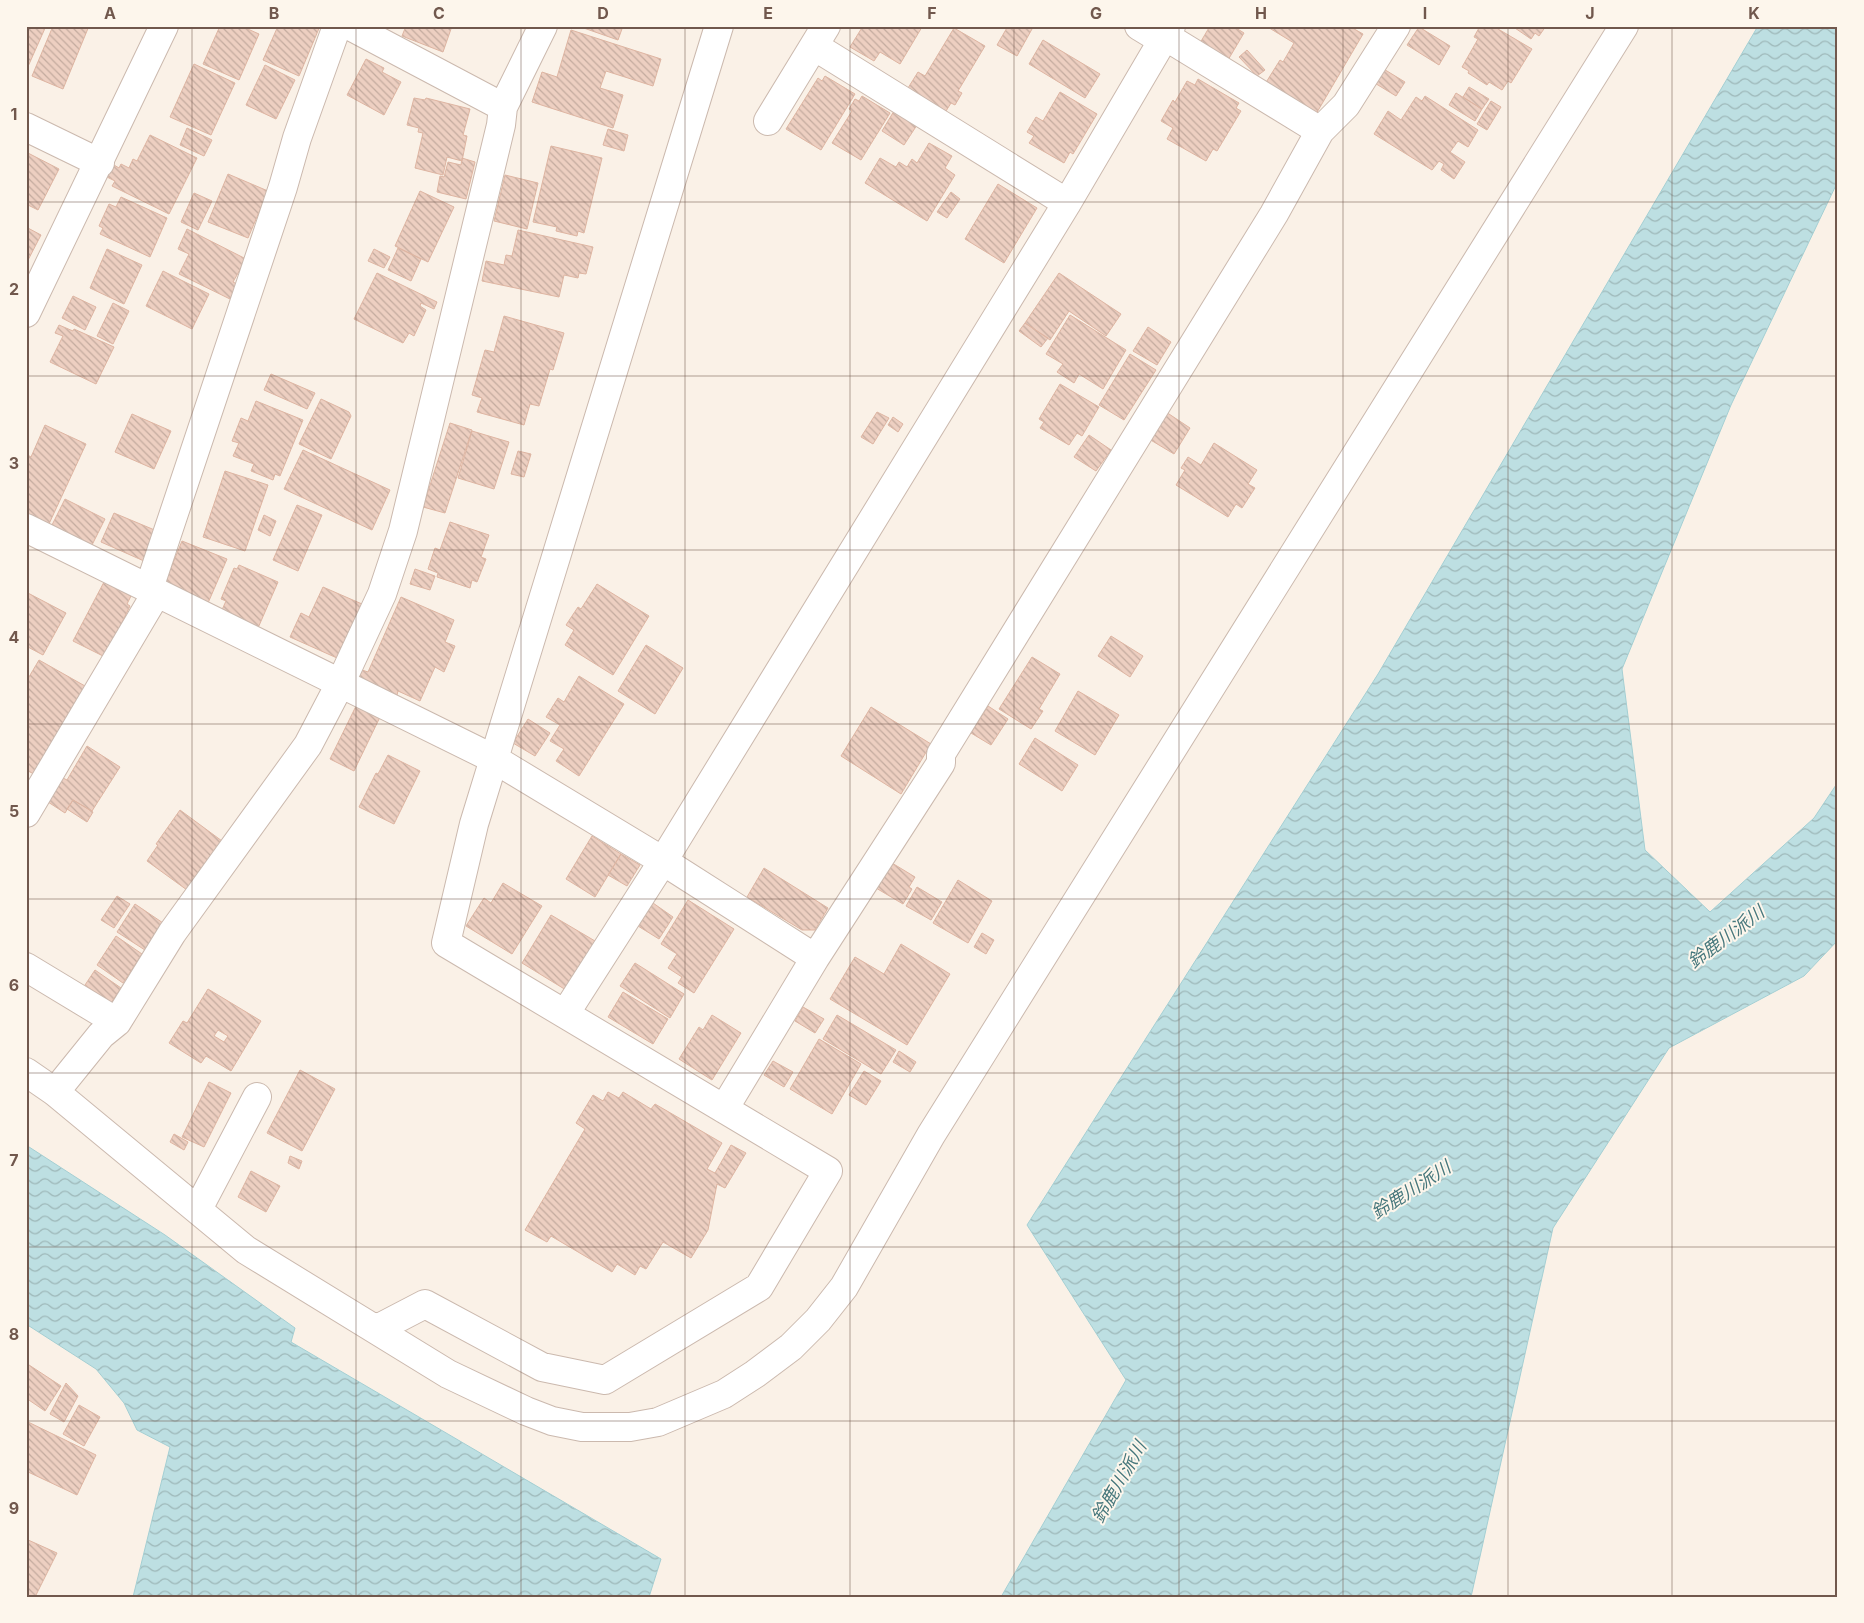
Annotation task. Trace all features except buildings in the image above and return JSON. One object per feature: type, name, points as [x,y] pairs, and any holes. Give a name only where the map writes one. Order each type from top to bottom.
[{"type":"street","points":[[26,313],[100,163],[164,26]]},
{"type":"street","points":[[26,812],[153,590],[283,187],[297,138],[337,26]]},
{"type":"street","points":[[350,26],[502,107]]},
{"type":"street","points":[[55,1092],[101,1035],[117,1022],[172,933],[308,745],[341,682],[382,594],[403,531],[499,134],[502,107],[542,26]]},
{"type":"street","points":[[377,1329],[425,1304],[542,1367],[606,1380],[759,1287],[828,1171],[446,943],[474,824],[719,26]]},
{"type":"street","points":[[724,1109],[815,958],[941,763],[941,754],[1274,214],[1320,131],[1346,106],[1396,26]]},
{"type":"street","points":[[26,1072],[55,1092],[246,1250],[448,1374],[526,1412],[552,1421],[582,1427],[630,1427],[658,1422],[724,1394],[756,1374],[791,1347],[818,1320],[844,1287],[936,1126],[1624,26]]},
{"type":"street","points":[[565,1014],[663,861],[1067,203],[1159,32],[1320,131]]},
{"type":"street","points":[[768,121],[820,36],[1067,203]]},
{"type":"street","points":[[26,127],[100,163]]},
{"type":"street","points":[[26,528],[494,759],[663,861],[815,958]]},
{"type":"street","points":[[26,967],[117,1022]]},
{"type":"street","points":[[198,1209],[257,1097]]},
{"type":"water","name":"鈴鹿川派川","points":[[1758,26],[1838,26],[1838,181],[1731,405],[1622,669],[1645,850],[1710,912],[1814,818],[1838,782],[1838,940],[1804,976],[1669,1048],[1553,1228],[1471,1597],[1001,1597],[1126,1380],[1027,1225],[1378,674]]},
{"type":"water","points":[[26,1145],[165,1235],[295,1328],[291,1342],[661,1559],[649,1597],[133,1597],[170,1447],[137,1430],[124,1403],[96,1369],[26,1324]]}]
